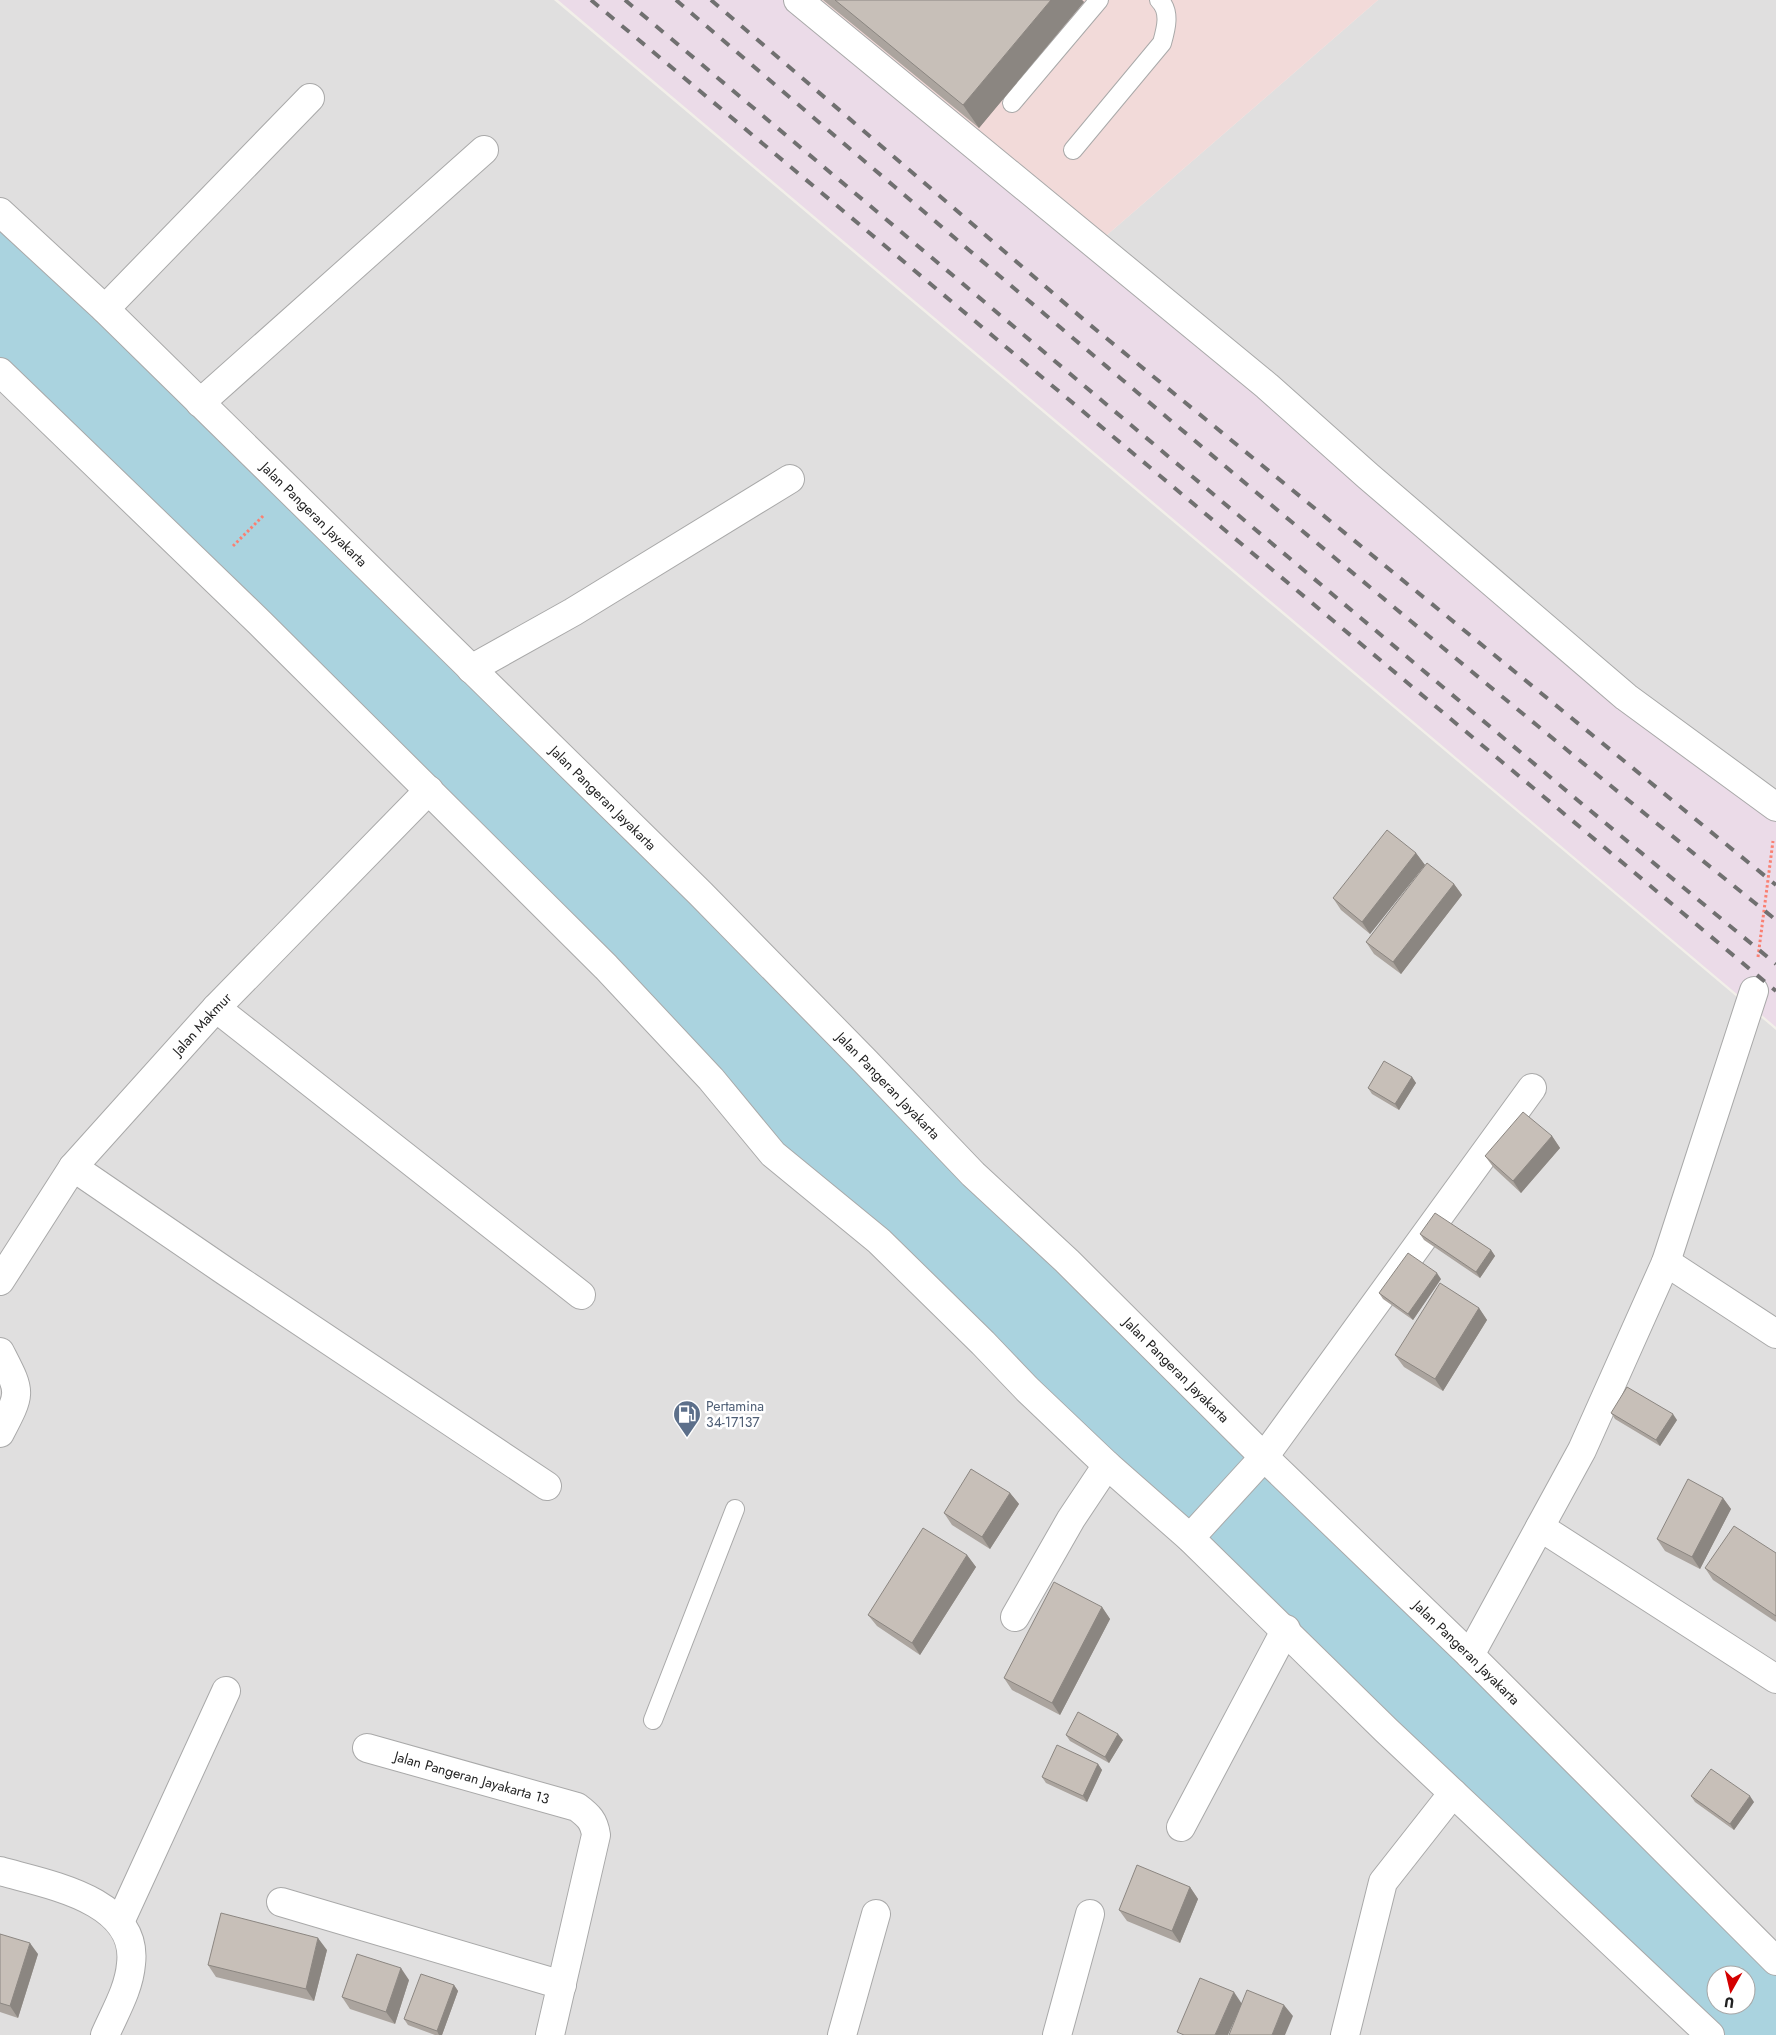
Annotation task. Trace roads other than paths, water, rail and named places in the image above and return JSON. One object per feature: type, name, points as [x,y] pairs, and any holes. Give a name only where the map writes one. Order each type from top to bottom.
[{"type":"street","points":[[798,0],[1259,380],[1626,697],[1775,820]]},
{"type":"street","points":[[105,309],[310,98]]},
{"type":"street","points":[[200,403],[484,150]]},
{"type":"street","name":"Jalan Pangeran Jayakarta","points":[[0,212],[105,309],[726,919],[973,1174],[1067,1261],[1264,1457],[1470,1655],[1776,1961]]},
{"type":"street","points":[[0,372],[260,623],[656,1018],[711,1079],[773,1154],[879,1241],[1107,1465],[1195,1531],[1286,1629],[1386,1730],[1710,2035]]},
{"type":"street","points":[[471,669],[573,612],[790,479]]},
{"type":"street","name":"Jalan Makmur","points":[[0,1281],[73,1167],[216,1008],[429,790]]},
{"type":"street","points":[[1470,1655],[1582,1450],[1666,1262],[1754,991]]},
{"type":"street","points":[[216,1008],[581,1295]]},
{"type":"street","points":[[1195,1531],[1264,1457],[1532,1088]]},
{"type":"street","points":[[73,1167],[225,1272],[547,1486]]},
{"type":"street","points":[[1666,1262],[1776,1334]]},
{"type":"street","points":[[0,1352],[17,1388],[14,1405],[0,1433]]},
{"type":"street","points":[[1015,1617],[1071,1519],[1107,1465]]},
{"type":"street","points":[[1540,1527],[1776,1679]]},
{"type":"street","points":[[1181,1828],[1286,1629]]},
{"type":"street","points":[[120,1922],[226,1691]]},
{"type":"street","name":"Jalan Pangeran Jayakarta 13","points":[[367,1748],[577,1807],[589,1816],[594,1824],[596,1835],[562,1985]]},
{"type":"street","points":[[1345,2035],[1383,1882],[1453,1793]]},
{"type":"street","points":[[0,1870],[96,1902],[120,1922],[129,1942],[132,1962],[124,1993],[104,2035]]},
{"type":"street","points":[[281,1902],[562,1985],[550,2035]]},
{"type":"street","points":[[842,2035],[876,1914]]},
{"type":"street","points":[[1057,2035],[1090,1914]]},
{"type":"lane","points":[[1012,103],[1099,0]]},
{"type":"lane","points":[[1073,150],[1162,43],[1167,22],[1163,4],[1159,0]]},
{"type":"lane","points":[[653,1720],[735,1508]]},
{"type":"water","points":[[0,212],[1776,1961],[1776,2035],[1710,2035],[1107,1465],[0,372]]},
{"type":"railway","points":[[591,0],[1776,991]]},
{"type":"railway","points":[[625,0],[1575,798],[1776,964]]},
{"type":"railway","points":[[676,0],[1360,579],[1776,920]]},
{"type":"railway","points":[[711,0],[1089,324],[1776,885]]},
{"type":"place","name":"Pertamina 34-17137","points":[[687,1438]]}]
